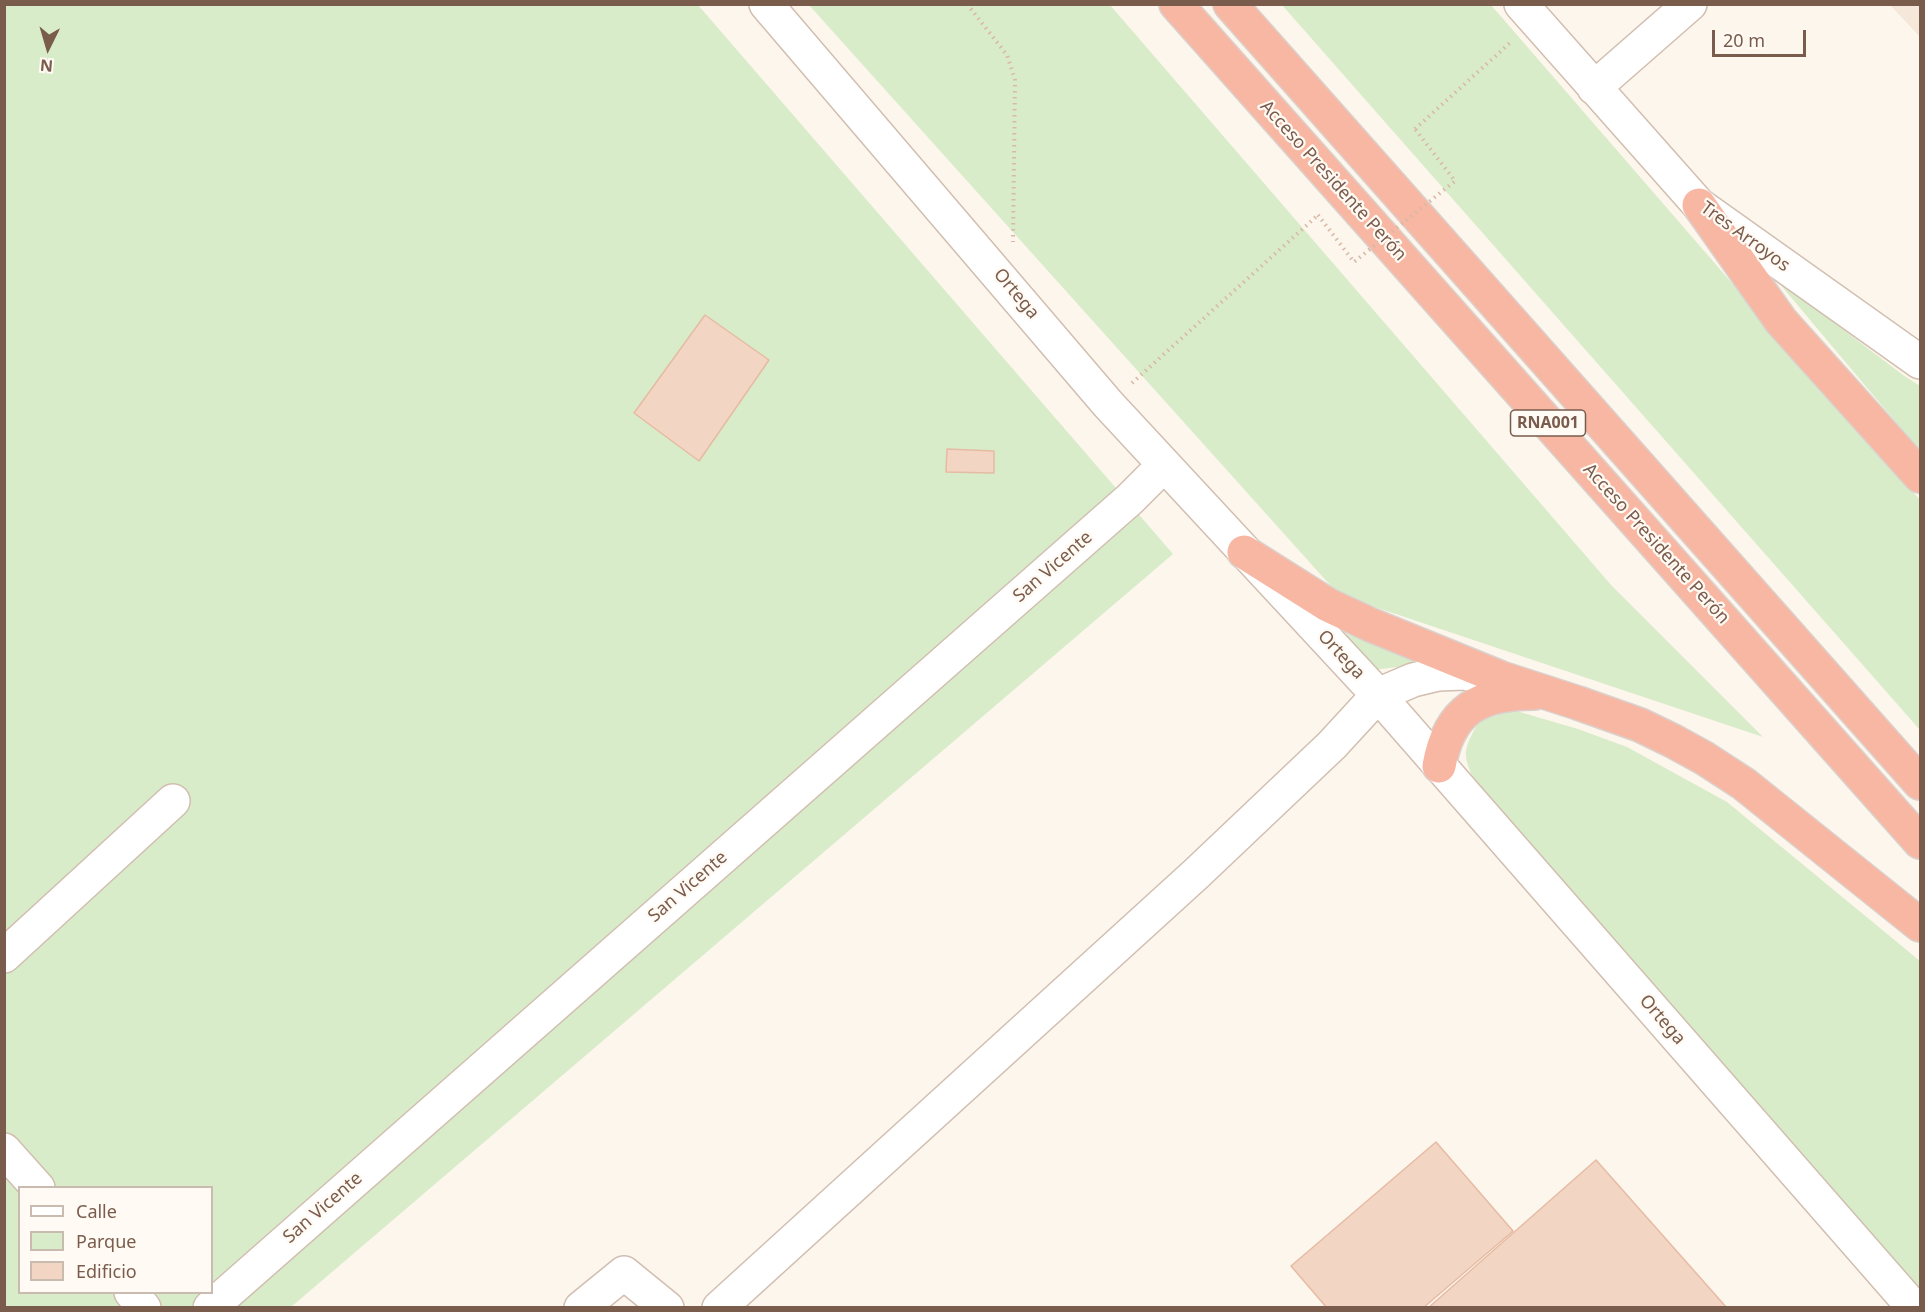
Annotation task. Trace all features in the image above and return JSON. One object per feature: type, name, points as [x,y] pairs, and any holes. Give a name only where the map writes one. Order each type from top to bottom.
[{"type":"highway","name":"Acceso Presidente Perón","points":[[1176,4],[1920,842]]},
{"type":"highway","name":"RNA001","points":[[1230,4],[1920,783]]},
{"type":"highway","points":[[1699,205],[1781,321],[1920,476]]},
{"type":"highway","points":[[1244,552],[1328,605],[1371,625],[1501,678],[1640,725],[1704,758],[1753,791],[1920,925]]},
{"type":"highway","points":[[1439,766],[1442,746],[1449,731],[1460,716],[1475,705],[1495,696],[1545,693]]},
{"type":"street","name":"Ortega","points":[[766,4],[1013,290],[1108,404],[1378,695],[1914,1308]]},
{"type":"street","points":[[1594,88],[1690,4]]},
{"type":"street","name":"Tres Arroyos","points":[[1528,13],[1699,205],[1920,362]]},
{"type":"street","name":"San Vicente","points":[[210,1308],[1121,507],[1164,465]]},
{"type":"street","points":[[719,1308],[1196,874],[1332,745],[1378,695],[1413,680],[1438,674],[1476,674],[1501,678]]},
{"type":"street","points":[[4,956],[173,801]]},
{"type":"street","points":[[4,1150],[36,1186]]},
{"type":"street","points":[[581,1308],[624,1273],[650,1292],[666,1308]]},
{"type":"street","points":[[132,1294],[144,1308]]},
{"type":"path","points":[[967,4],[1007,55],[1015,80],[1013,290]]},
{"type":"path","points":[[1108,404],[1318,215],[1354,262],[1455,182],[1415,129],[1528,13]]},
{"type":"shaded area","points":[[1890,5],[1920,5],[1920,37]]},
{"type":"green space","points":[[5,5],[698,5],[1173,554],[291,1307],[5,1308]]},
{"type":"green space","points":[[809,5],[1110,5],[1612,586],[1763,737],[1339,595]]},
{"type":"green space","points":[[1282,5],[1491,5],[1920,500],[1920,730]]},
{"type":"green space","points":[[1774,277],[1920,386],[1920,451]]},
{"type":"green space","points":[[1335,630],[1430,663],[1373,670]]},
{"type":"green space","points":[[1513,710],[1578,729],[1627,747],[1727,802],[1920,961],[1920,1289],[1476,786],[1466,760],[1469,740],[1479,721]]},
{"type":"building","points":[[705,315],[769,360],[699,461],[634,413]]},
{"type":"building","points":[[947,449],[994,451],[994,473],[946,472]]},
{"type":"building","points":[[1436,1142],[1513,1231],[1423,1308],[1327,1308],[1291,1266]]},
{"type":"building","points":[[1596,1160],[1727,1308],[1428,1308]]}]
